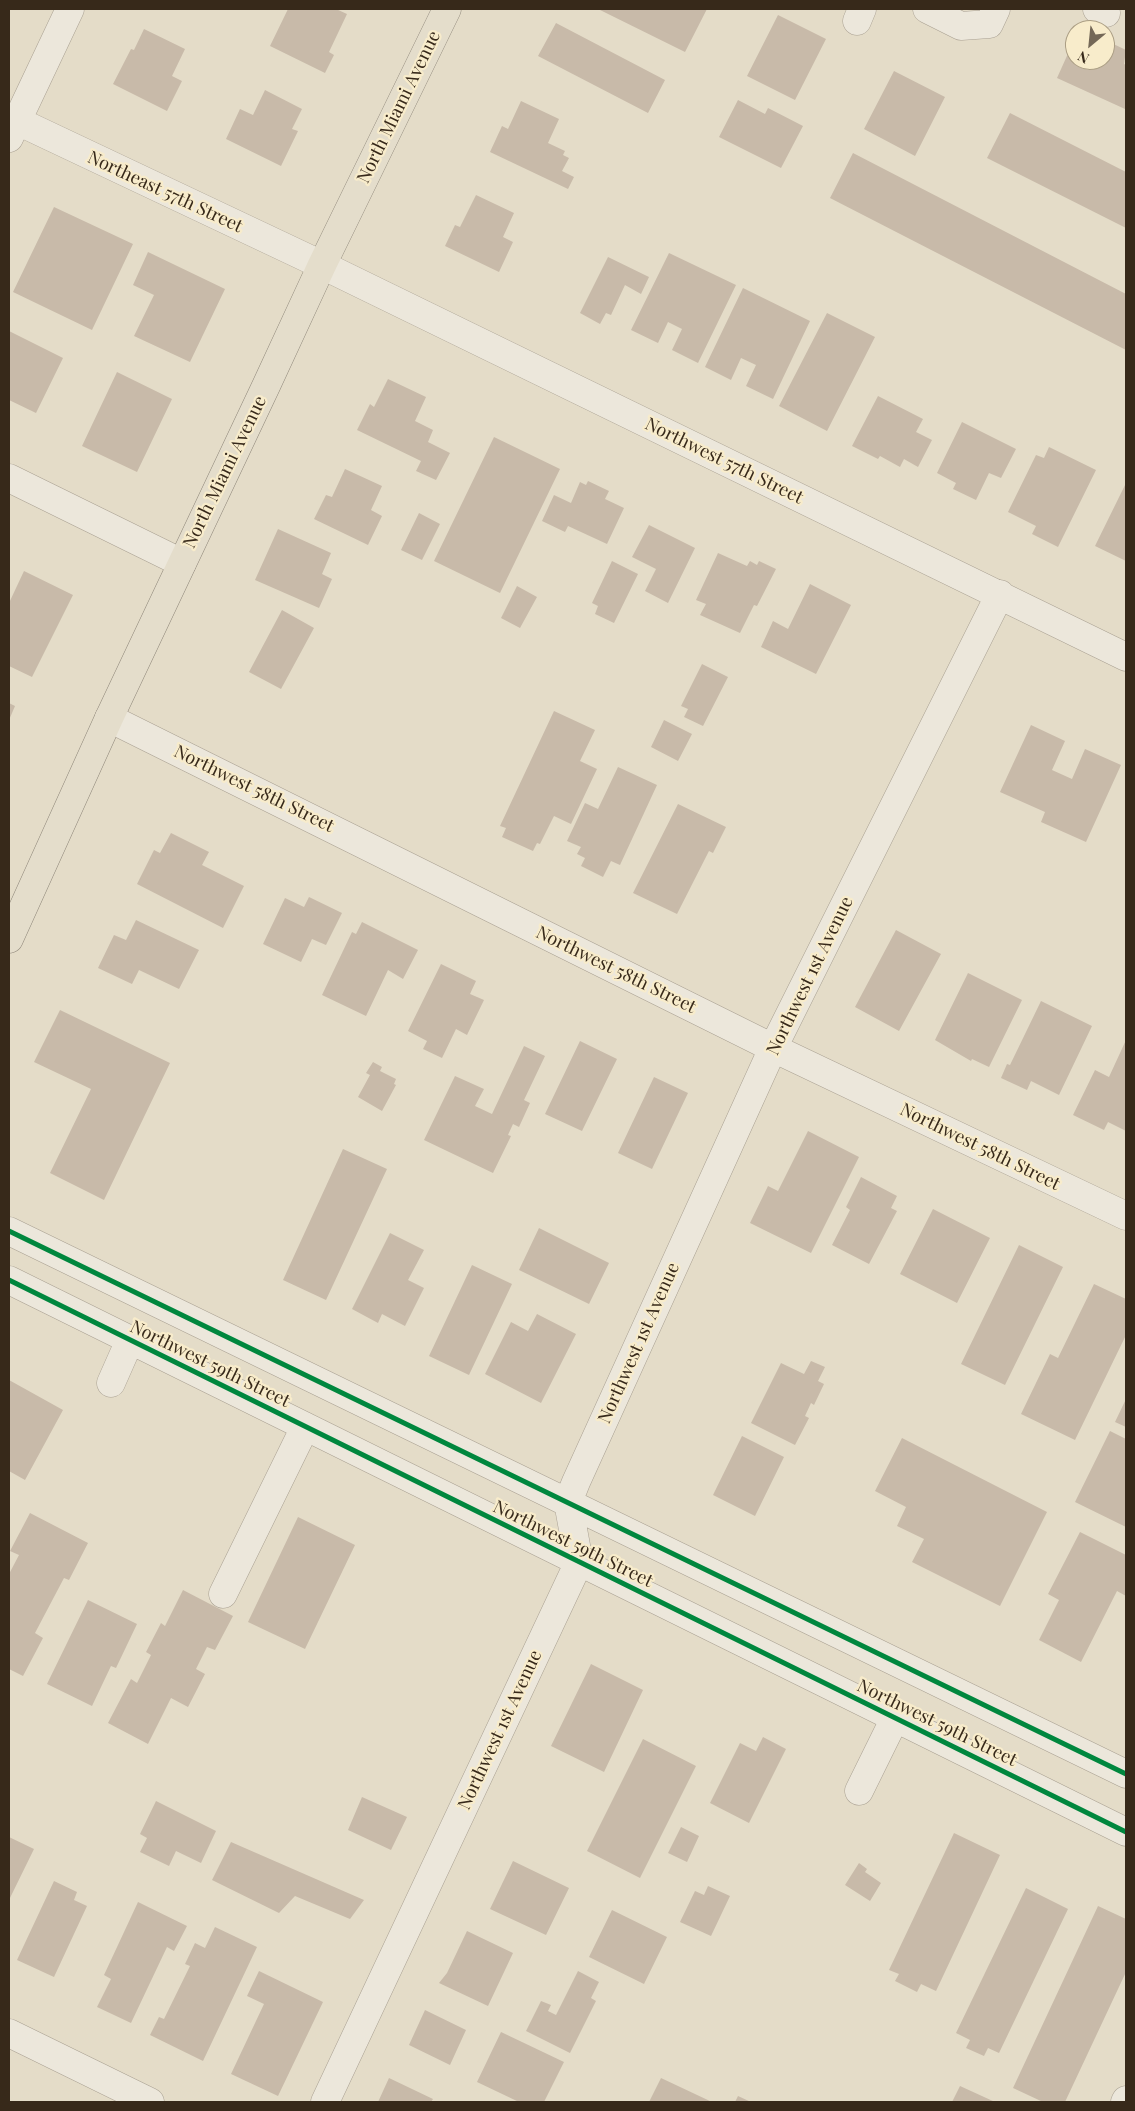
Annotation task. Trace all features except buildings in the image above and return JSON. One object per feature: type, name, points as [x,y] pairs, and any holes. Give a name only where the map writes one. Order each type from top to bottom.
[{"type":"main road","name":"North Miami Avenue","points":[[9,939],[109,718],[322,265],[447,9]]},
{"type":"street","points":[[12,126],[70,9]]},
{"type":"street","points":[[927,9],[961,26],[992,16]]},
{"type":"street","name":"Northeast 57th Street","points":[[12,126],[322,265]]},
{"type":"street","name":"Northwest 57th Street","points":[[322,265],[1126,657]]},
{"type":"street","points":[[9,478],[182,563]]},
{"type":"street","name":"Northwest 1st Avenue","points":[[568,1502],[773,1048],[1000,594]]},
{"type":"street","name":"Northwest 58th Street","points":[[109,718],[773,1048],[1126,1216]]},
{"type":"street","name":"Northwest 59th Street","points":[[9,1231],[1126,1774]]},
{"type":"street","name":"Northwest 59th Street","points":[[9,1280],[1126,1832]]},
{"type":"street","points":[[111,1383],[130,1340]]},
{"type":"street","points":[[223,1594],[306,1427]]},
{"type":"street","points":[[568,1502],[579,1562]]},
{"type":"street","name":"Northwest 1st Avenue","points":[[325,2102],[579,1562]]},
{"type":"street","points":[[860,1791],[895,1718]]},
{"type":"street","points":[[9,2033],[150,2102]]},
{"type":"cycle path","points":[[9,1231],[1126,1774]]},
{"type":"cycle path","points":[[9,1280],[1126,1832]]}]
